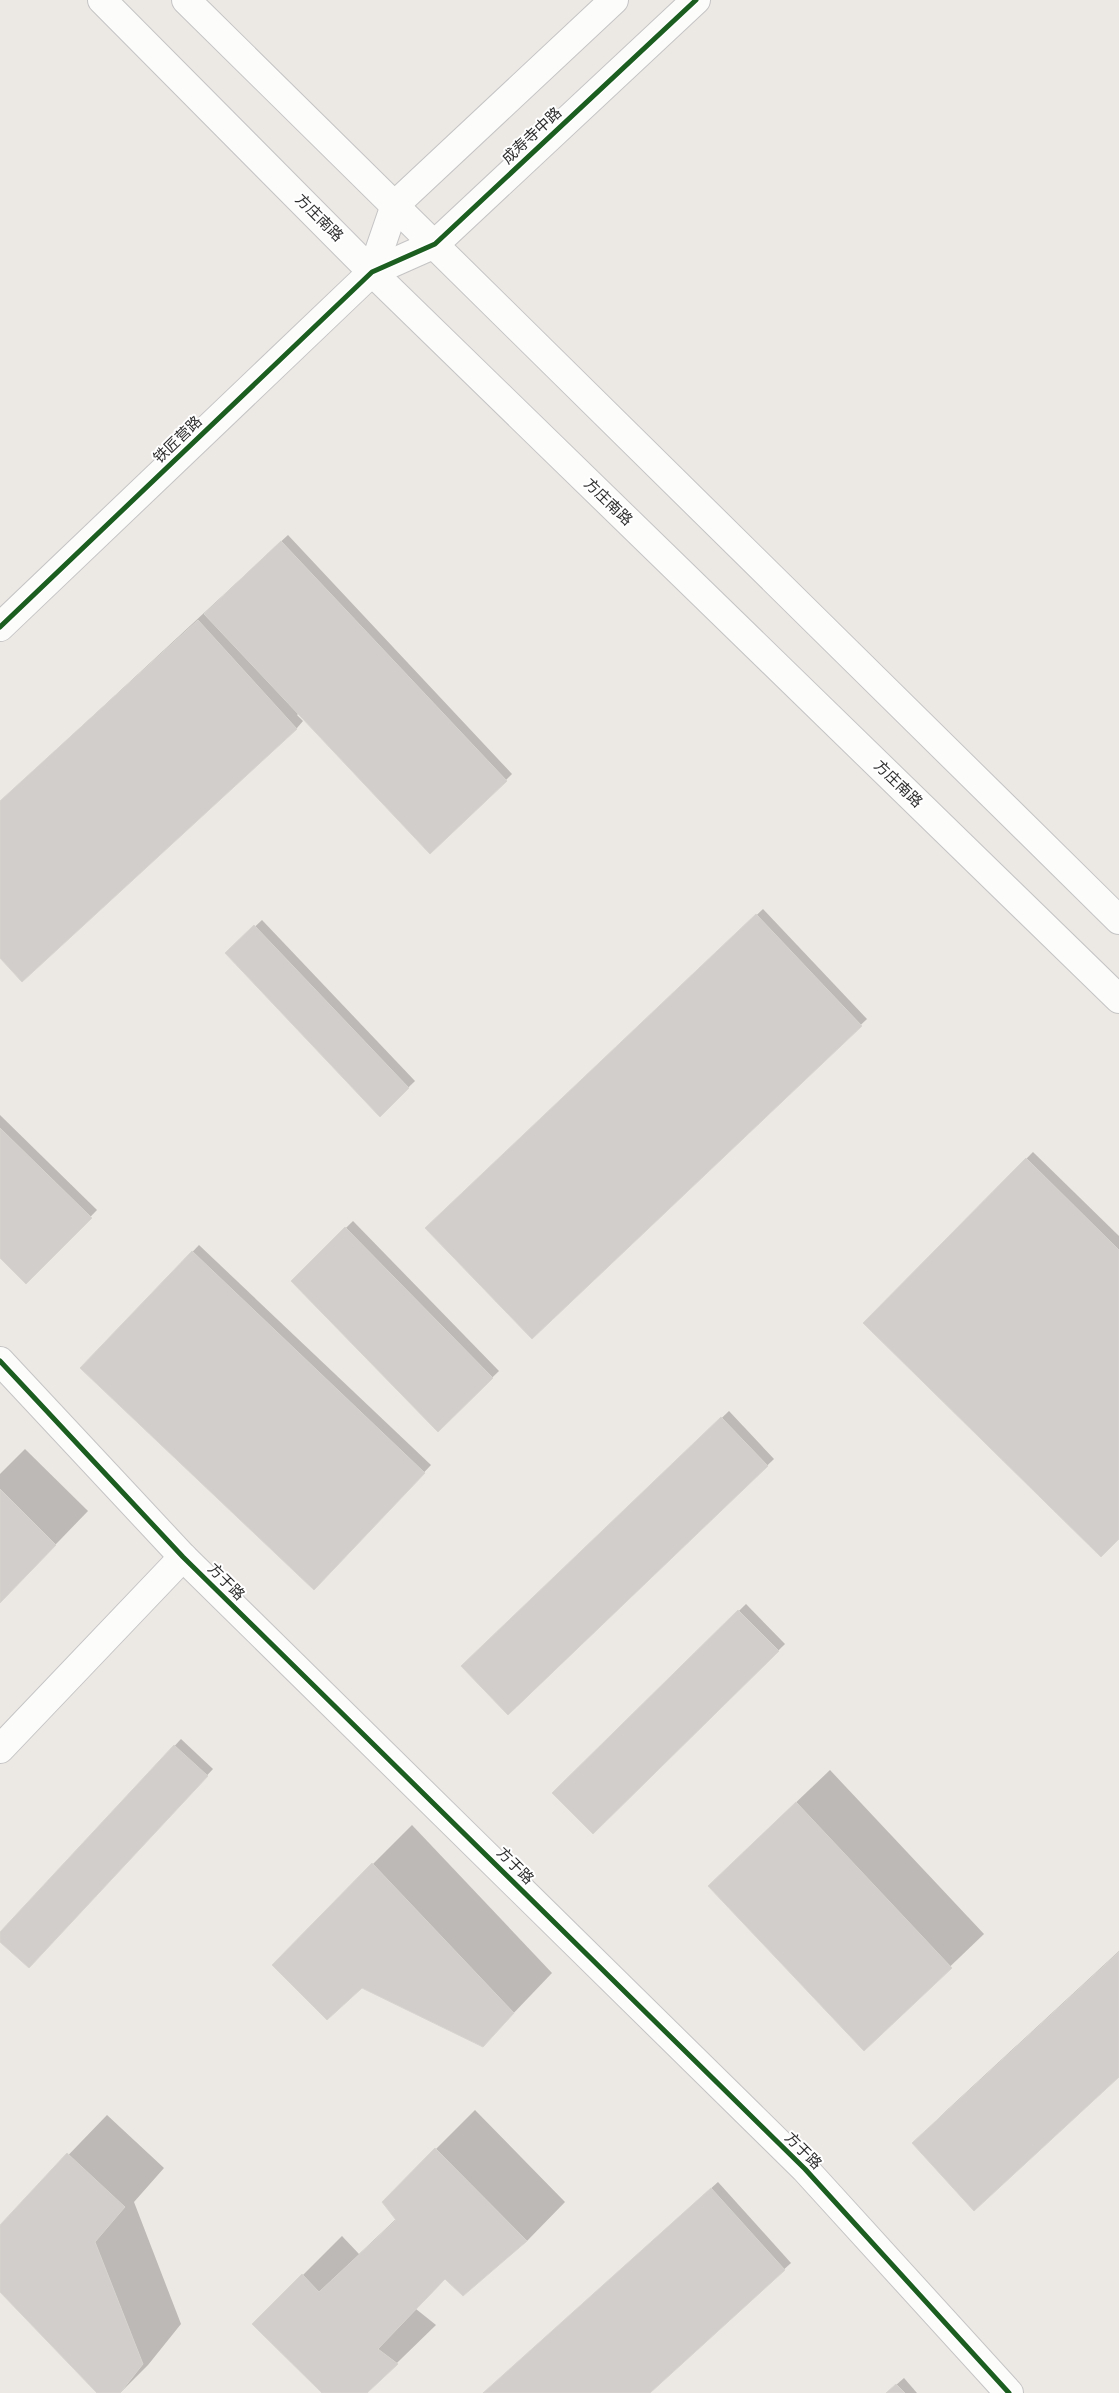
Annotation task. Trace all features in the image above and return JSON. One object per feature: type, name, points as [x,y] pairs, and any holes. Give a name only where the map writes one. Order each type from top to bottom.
[{"type":"street","name":"方庄南路","points":[[102,0],[372,272],[1119,999]]},
{"type":"street","points":[[186,0],[1119,920]]},
{"type":"street","points":[[372,272],[395,205],[614,0]]},
{"type":"street","name":"成寿寺中路","points":[[372,272],[435,244],[696,0]]},
{"type":"street","name":"铁匠营路","points":[[0,627],[372,272]]},
{"type":"street","name":"方于路","points":[[0,1361],[183,1558],[805,2169],[1009,2393]]},
{"type":"street","points":[[0,1749],[183,1558]]},
{"type":"building","points":[[281,541],[507,781],[430,854],[204,614]]},
{"type":"building","points":[[198,620],[297,729],[22,982],[0,958],[0,801]]},
{"type":"building","points":[[756,914],[862,1026],[532,1339],[425,1228]]},
{"type":"building","points":[[254,925],[409,1088],[380,1117],[225,953]]},
{"type":"building","points":[[0,1128],[92,1218],[26,1284],[0,1258]]},
{"type":"building","points":[[1026,1158],[1119,1250],[1119,1539],[1101,1557],[863,1323]]},
{"type":"building","points":[[345,1227],[493,1378],[438,1432],[291,1281]]},
{"type":"building","points":[[192,1251],[425,1473],[314,1590],[80,1368]]},
{"type":"building","points":[[721,1417],[768,1466],[508,1715],[461,1666]]},
{"type":"building","points":[[0,1489],[56,1545],[0,1603]]},
{"type":"building","points":[[738,1610],[779,1651],[593,1834],[552,1793]]},
{"type":"building","points":[[174,1745],[208,1776],[29,1968],[0,1942],[0,1932]]},
{"type":"building","points":[[796,1802],[952,1968],[864,2051],[708,1886]]},
{"type":"building","points":[[372,1863],[514,2013],[483,2047],[362,1988],[327,2020],[272,1965]]},
{"type":"building","points":[[1119,1952],[1119,2077],[974,2211],[912,2143]]},
{"type":"building","points":[[435,2148],[527,2241],[463,2296],[445,2279],[378,2349],[398,2364],[367,2393],[322,2393],[252,2324],[302,2274],[319,2292],[396,2220],[382,2202]]},
{"type":"building","points":[[67,2153],[125,2207],[95,2242],[143,2364],[120,2393],[97,2393],[0,2292],[0,2225]]},
{"type":"building","points":[[711,2188],[785,2270],[650,2393],[483,2393]]},
{"type":"building","points":[[896,2384],[905,2393],[886,2393]]},
{"type":"cycle path","points":[[0,627],[372,272],[435,244],[696,0]]},
{"type":"cycle path","points":[[0,1361],[183,1557],[805,2169],[1009,2393]]}]
